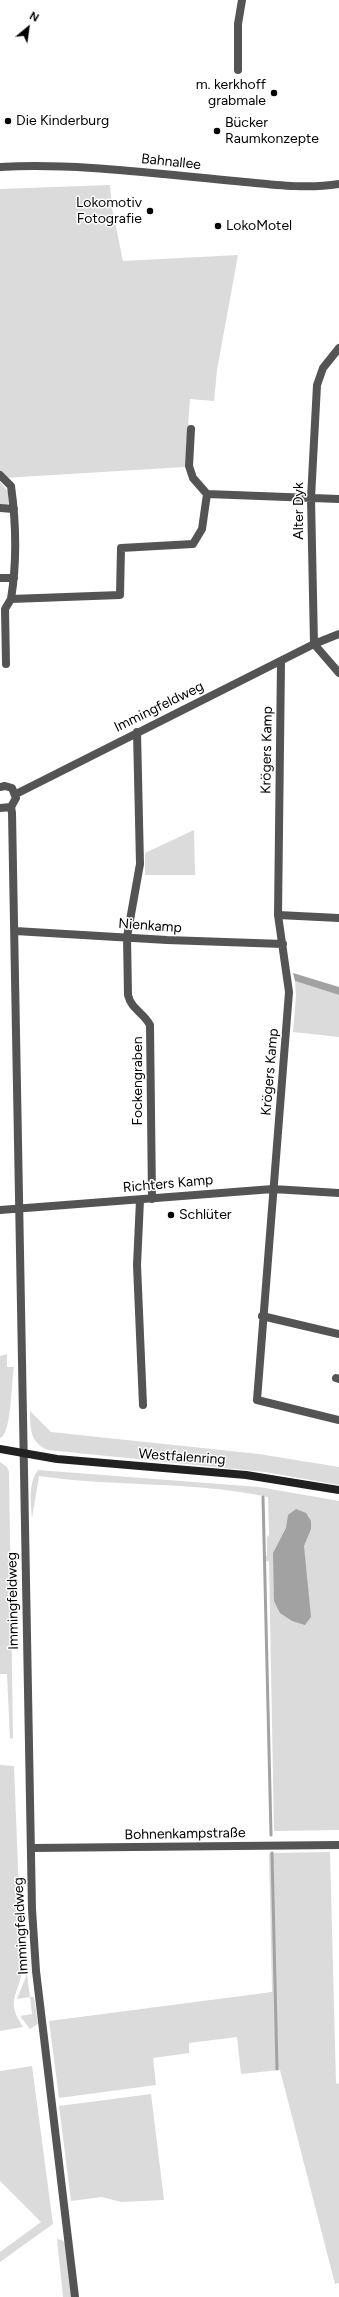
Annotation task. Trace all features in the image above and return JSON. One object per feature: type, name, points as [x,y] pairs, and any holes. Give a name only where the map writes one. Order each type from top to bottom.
[{"type":"street","points":[[238,70],[238,24],[242,0]]},
{"type":"street","name":"Bahnallee","points":[[0,167],[30,166],[114,169],[291,186],[339,184]]},
{"type":"street","name":"Alter Dyk","points":[[314,644],[310,498],[317,385],[323,368],[339,348]]},
{"type":"street","points":[[191,429],[189,466],[193,478],[207,494],[339,499]]},
{"type":"street","points":[[0,475],[11,486],[14,509],[14,578],[11,599],[5,610],[6,664]]},
{"type":"street","points":[[11,599],[120,595],[121,548],[193,544],[202,529],[207,494]]},
{"type":"street","points":[[0,508],[14,509]]},
{"type":"street","points":[[0,578],[14,578]]},
{"type":"street","name":"Immingfeldweg","points":[[16,794],[137,732],[281,662],[314,644],[339,634]]},
{"type":"street","points":[[314,644],[339,672]]},
{"type":"street","name":"Krögers Kamp","points":[[281,662],[278,915],[289,992],[262,1316],[257,1400],[339,1420]]},
{"type":"street","name":"Fockengraben","points":[[137,732],[140,864],[127,937],[130,1002],[147,1018],[150,1025],[152,1199]]},
{"type":"street","points":[[0,786],[9,786],[16,794],[15,802],[10,807],[0,808]]},
{"type":"street","name":"Immingfeldweg","points":[[10,807],[12,813],[15,931],[23,1454],[36,1971],[75,2297]]},
{"type":"street","points":[[278,915],[339,918]]},
{"type":"street","name":"Nienkamp","points":[[15,931],[283,944]]},
{"type":"street","name":"Richters Kamp","points":[[0,1210],[20,1207],[140,1200],[273,1189],[339,1194]]},
{"type":"street","points":[[140,1200],[137,1265],[144,1406]]},
{"type":"street","points":[[262,1316],[339,1334]]},
{"type":"street","name":"Westfalenring","points":[[0,1450],[121,1465],[246,1475],[339,1490]]},
{"type":"street","name":"Bohnenkampstraße","points":[[32,1848],[339,1845]]},
{"type":"shaded area","points":[[110,185],[112,208],[123,261],[238,255],[217,370],[214,401],[190,399],[185,467],[4,478],[0,473],[0,189]]},
{"type":"shaded area","points":[[0,482],[11,495],[11,501],[7,505],[0,505]]},
{"type":"shaded area","points":[[194,830],[195,875],[145,875],[145,853]]},
{"type":"shaded area","points":[[293,973],[339,987],[339,995],[295,981]]},
{"type":"shaded area","points":[[295,981],[339,995],[339,1037],[293,1032],[296,996]]},
{"type":"shaded area","points":[[7,1354],[7,1367],[14,1367],[9,1417],[4,1434],[0,1438],[0,1356]]},
{"type":"shaded area","points":[[30,1411],[51,1432],[259,1454],[339,1467],[339,1485],[265,1472],[48,1450],[42,1447],[34,1439],[30,1423]]},
{"type":"shaded area","points":[[0,1462],[7,1467],[9,1472],[13,1738],[10,1739],[7,1674],[0,1674]]},
{"type":"shaded area","points":[[38,1470],[259,1487],[339,1501],[339,1830],[274,1831],[269,1562],[264,1560],[263,1556],[267,1556],[267,1537],[269,1535],[268,1497],[240,1492],[183,1486],[96,1482],[39,1476],[32,1518],[31,1487]]},
{"type":"shaded area","points":[[296,1509],[306,1513],[311,1521],[311,1529],[304,1546],[311,1617],[305,1625],[292,1621],[280,1613],[274,1601],[273,1553],[286,1528],[288,1515]]},
{"type":"shaded area","points":[[0,1765],[14,1766],[22,1968],[14,2003],[17,2017],[23,2027],[0,2031]]},
{"type":"shaded area","points":[[330,1852],[336,2083],[339,2084],[339,2283],[335,2284],[280,2070],[241,2074],[237,2037],[189,2043],[189,2053],[153,2058],[156,2085],[59,2098],[49,2021],[272,1992],[269,1853]]},
{"type":"shaded area","points":[[27,1974],[30,1997],[17,1999]]},
{"type":"shaded area","points":[[30,1997],[34,1997],[38,2024],[30,2029],[20,2016],[32,2014]]},
{"type":"shaded area","points":[[32,2066],[53,2224],[0,2262],[0,2252],[41,2222],[0,2181],[0,2071]]},
{"type":"shaded area","points":[[151,2094],[164,2200],[121,2202],[102,2197],[71,2201],[59,2106]]},
{"type":"shaded area","points":[[57,2239],[62,2240],[65,2243],[72,2297],[63,2297]]},
{"type":"waterway","points":[[263,1497],[271,1835]]},
{"type":"waterway","points":[[272,1853],[277,2069]]},
{"type":"place","name":"m. kerkhoff grabmale","points":[[274,93]]},
{"type":"place","name":"Die Kinderburg","points":[[8,121]]},
{"type":"place","name":"Bücker Raumkonzepte","points":[[217,131]]},
{"type":"place","name":"Lokomotiv Fotografie","points":[[150,211]]},
{"type":"place","name":"LokoMotel","points":[[218,226]]},
{"type":"place","name":"Schlüter","points":[[171,1215]]}]
